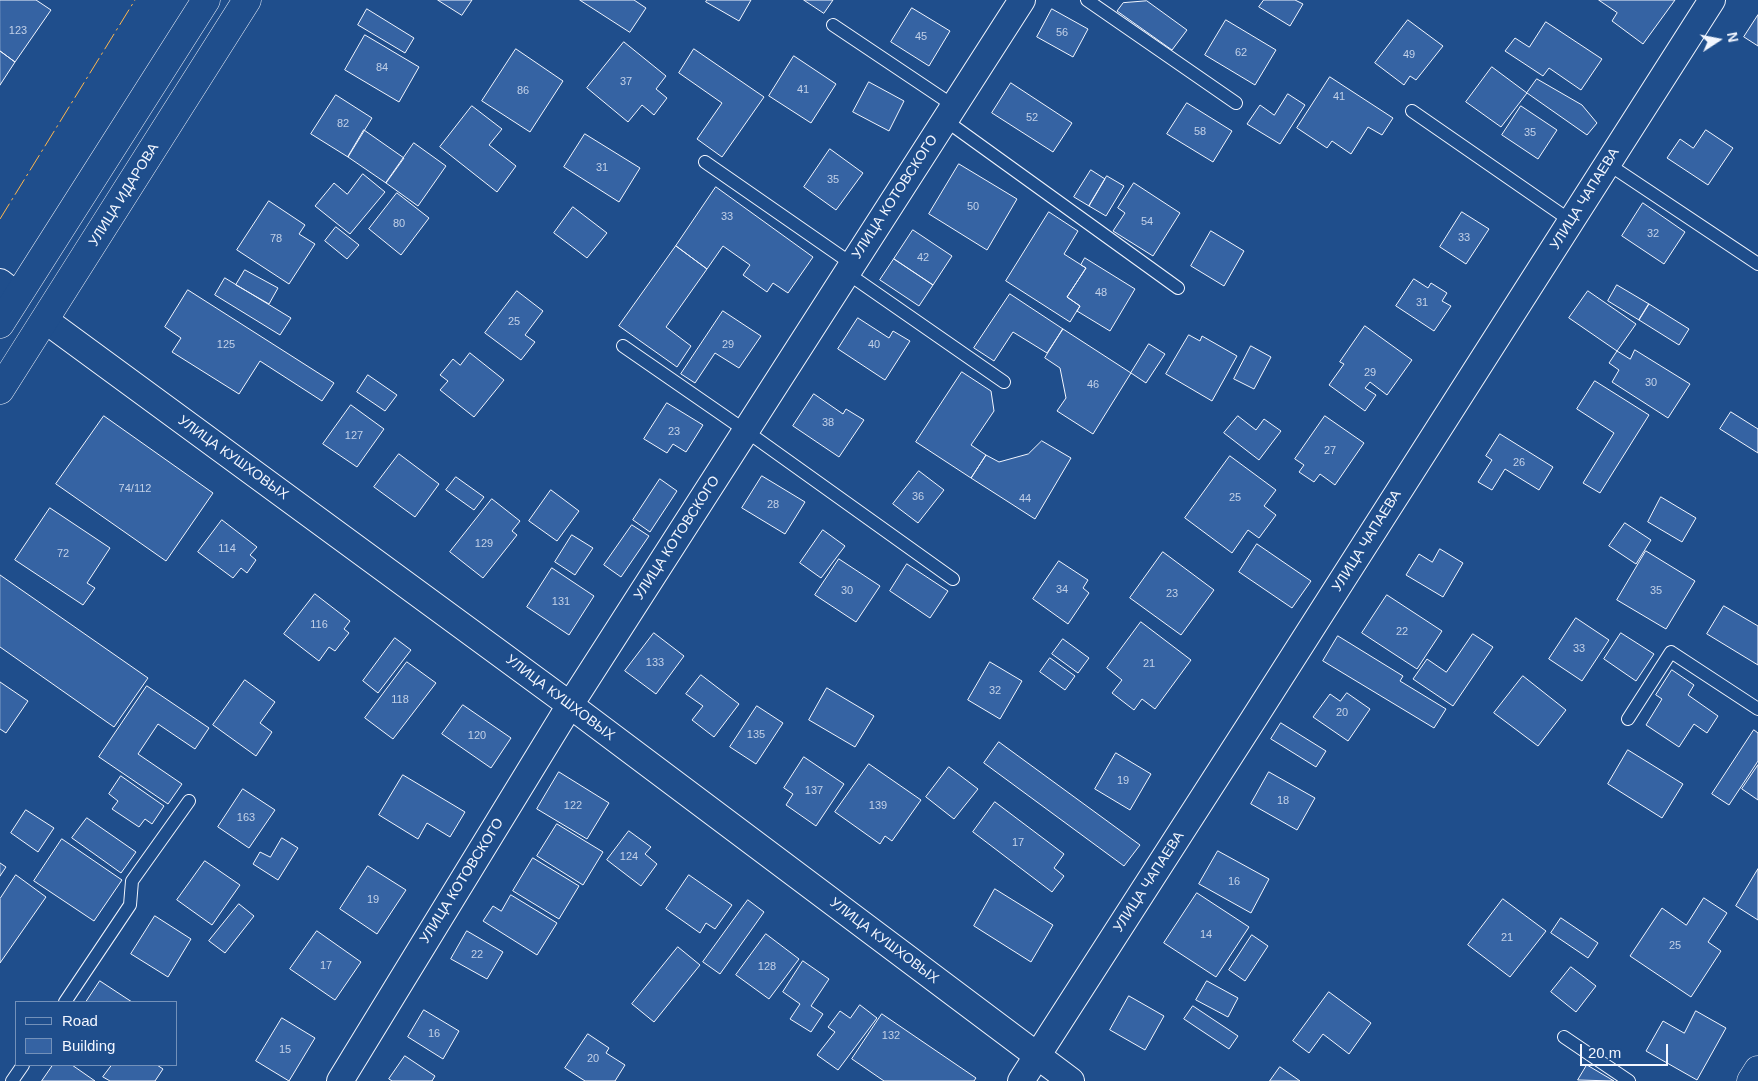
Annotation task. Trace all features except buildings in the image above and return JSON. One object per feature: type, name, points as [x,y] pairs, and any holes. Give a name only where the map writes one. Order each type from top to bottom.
[{"type":"main road","points":[[0,324],[9,289],[206,0]]},
{"type":"main road","name":"УЛИЦА ИДАРОВА","points":[[0,390],[247,0]]},
{"type":"main road","points":[[1751,1081],[1758,1070]]},
{"type":"street","name":"УЛИЦА КОТОВСКОГО","points":[[340,1081],[570,705],[1022,0]]},
{"type":"street","name":"УЛИЦА ЧАПАЕВА","points":[[1021,1081],[1259,712],[1712,0]]},
{"type":"street","name":"УЛИЦА КУШХОВЫХ","points":[[45,320],[570,705],[1070,1081]]},
{"type":"lane","points":[[1087,0],[1236,103]]},
{"type":"lane","points":[[833,25],[1178,288]]},
{"type":"lane","points":[[1412,111],[1571,221]]},
{"type":"lane","points":[[705,162],[1004,382]]},
{"type":"lane","points":[[1608,164],[1758,264]]},
{"type":"lane","points":[[623,346],[746,431],[953,579]]},
{"type":"lane","points":[[1628,719],[1671,652],[1758,709]]},
{"type":"lane","points":[[66,1001],[130,905],[132,881],[190,801]]},
{"type":"lane","points":[[1564,1037],[1629,1081]]},
{"type":"lane","points":[[12,1081],[22,1066]]},
{"type":"power","points":[[0,219],[135,0]]}]
